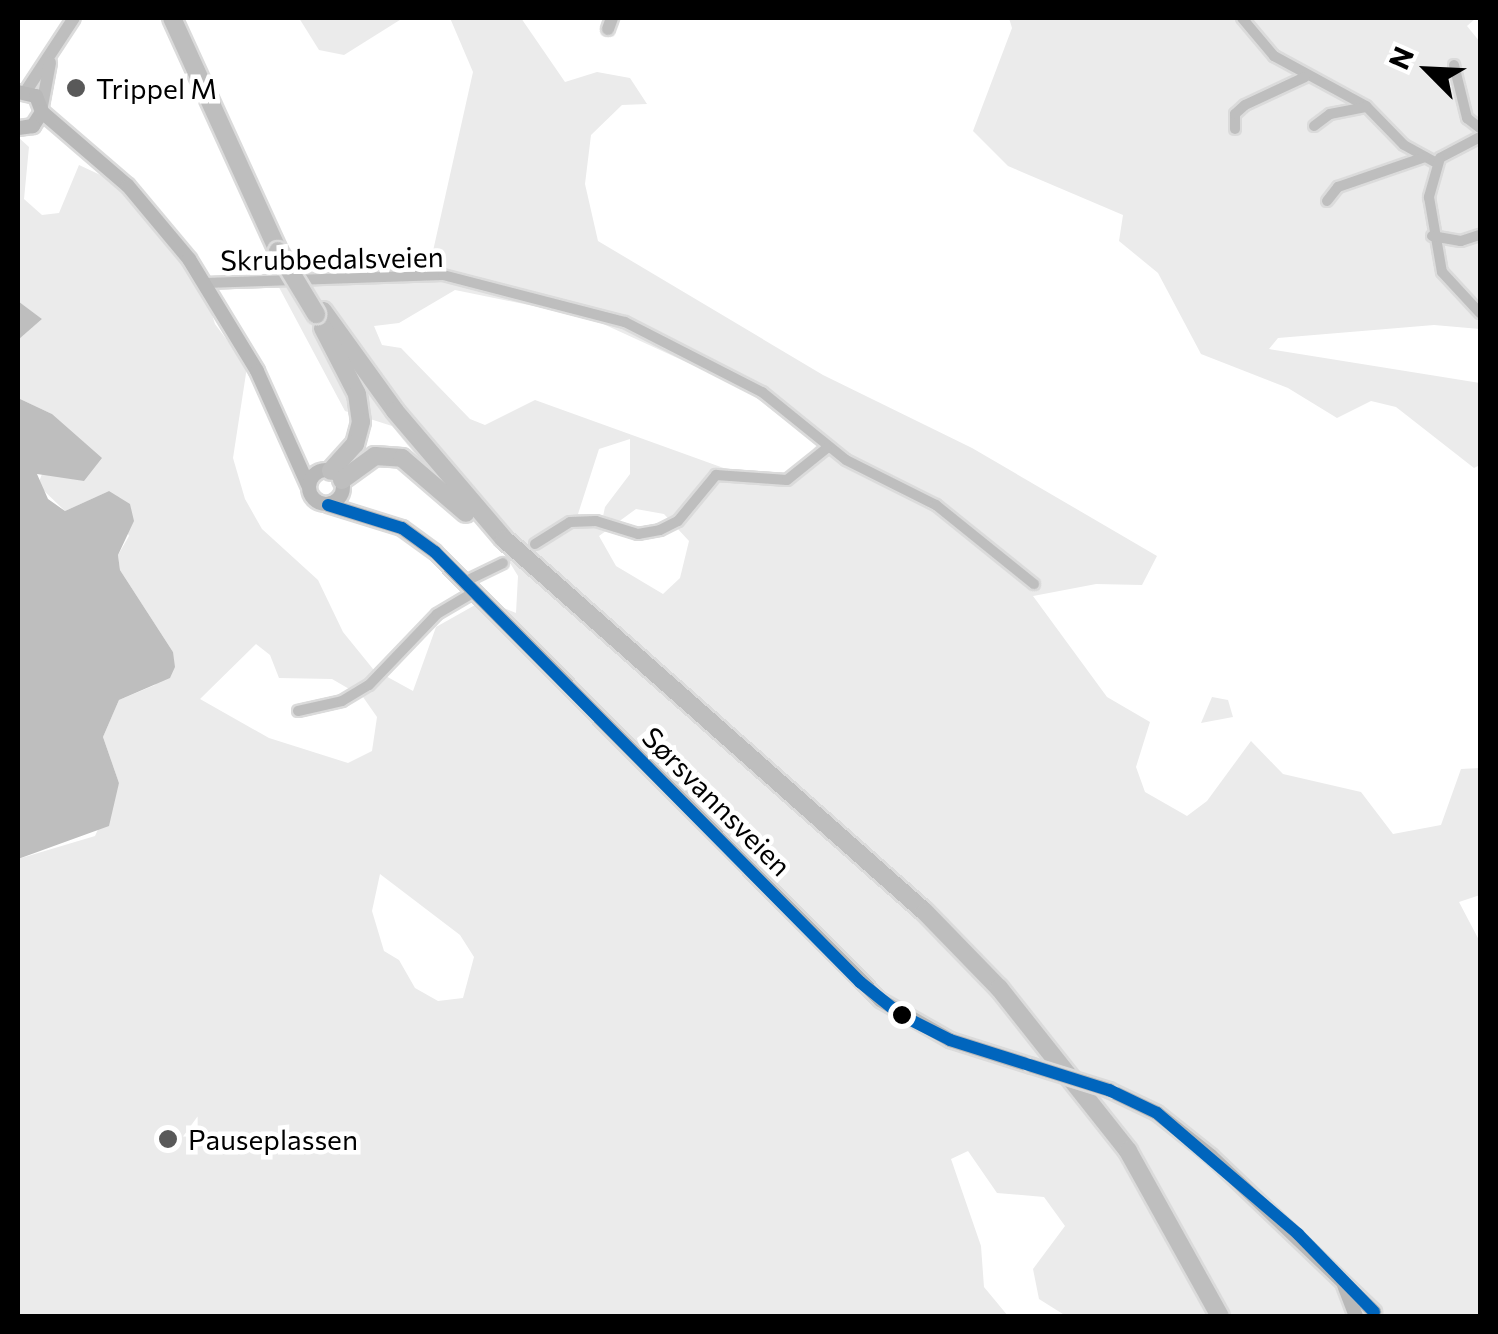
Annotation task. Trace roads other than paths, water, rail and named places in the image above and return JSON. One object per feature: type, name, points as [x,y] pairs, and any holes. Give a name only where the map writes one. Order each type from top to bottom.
[{"type":"highway","points":[[172,18],[282,249],[320,312],[383,411],[479,526]]},
{"type":"highway","points":[[181,18],[282,249]]},
{"type":"highway","points":[[320,312],[357,394],[361,422],[355,444],[335,477]]},
{"type":"highway","points":[[320,312],[395,411],[504,538],[924,912],[998,988],[1128,1151],[1216,1312]]},
{"type":"highway","points":[[335,477],[375,456],[402,458],[989,989],[1058,1068],[1118,1151],[1216,1312]]},
{"type":"main road","name":"Sørsvannsveien","points":[[20,91],[140,198],[205,282],[257,371],[308,485]]},
{"type":"main road","points":[[23,128],[42,109]]},
{"type":"main road","name":"Sørsvannsveien","points":[[23,128],[78,146]]},
{"type":"main road","name":"Sørsvannsveien","points":[[290,444],[335,477],[369,515]]},
{"type":"main road","points":[[335,477],[328,505],[313,500],[308,485],[335,477]]},
{"type":"main road","name":"Sørsvannsveien","points":[[328,505],[369,515],[410,532],[470,586],[860,982],[921,1027],[1109,1090],[1157,1113],[1210,1156],[1344,1284],[1368,1315]]},
{"type":"street","points":[[20,91],[74,18]]},
{"type":"street","points":[[1242,18],[1274,56],[1306,77],[1366,106],[1431,160]]},
{"type":"street","points":[[42,109],[56,47]]},
{"type":"street","points":[[1454,64],[1467,118],[1480,128]]},
{"type":"street","points":[[1235,129],[1235,114],[1245,105],[1306,77]]},
{"type":"street","points":[[1314,126],[1330,114],[1366,106]]},
{"type":"street","points":[[1327,202],[1338,187],[1431,160],[1480,137]]},
{"type":"street","points":[[1431,160],[1428,197],[1432,236],[1442,272],[1480,314]]},
{"type":"street","points":[[1432,236],[1461,241],[1480,235]]},
{"type":"street","name":"Skrubbedalsveien","points":[[205,282],[443,275],[523,291],[625,322],[762,392],[828,448],[936,505],[1034,584]]},
{"type":"street","points":[[535,544],[557,528],[588,520],[629,533],[660,530],[676,523],[716,475],[787,480],[828,448]]},
{"type":"street","points":[[298,711],[342,701],[368,685],[390,659],[422,638],[437,614],[503,563]]},
{"type":"place","name":"Trippel M","points":[[76,88]]},
{"type":"place","name":"Pauseplassen","points":[[168,1139]]}]
